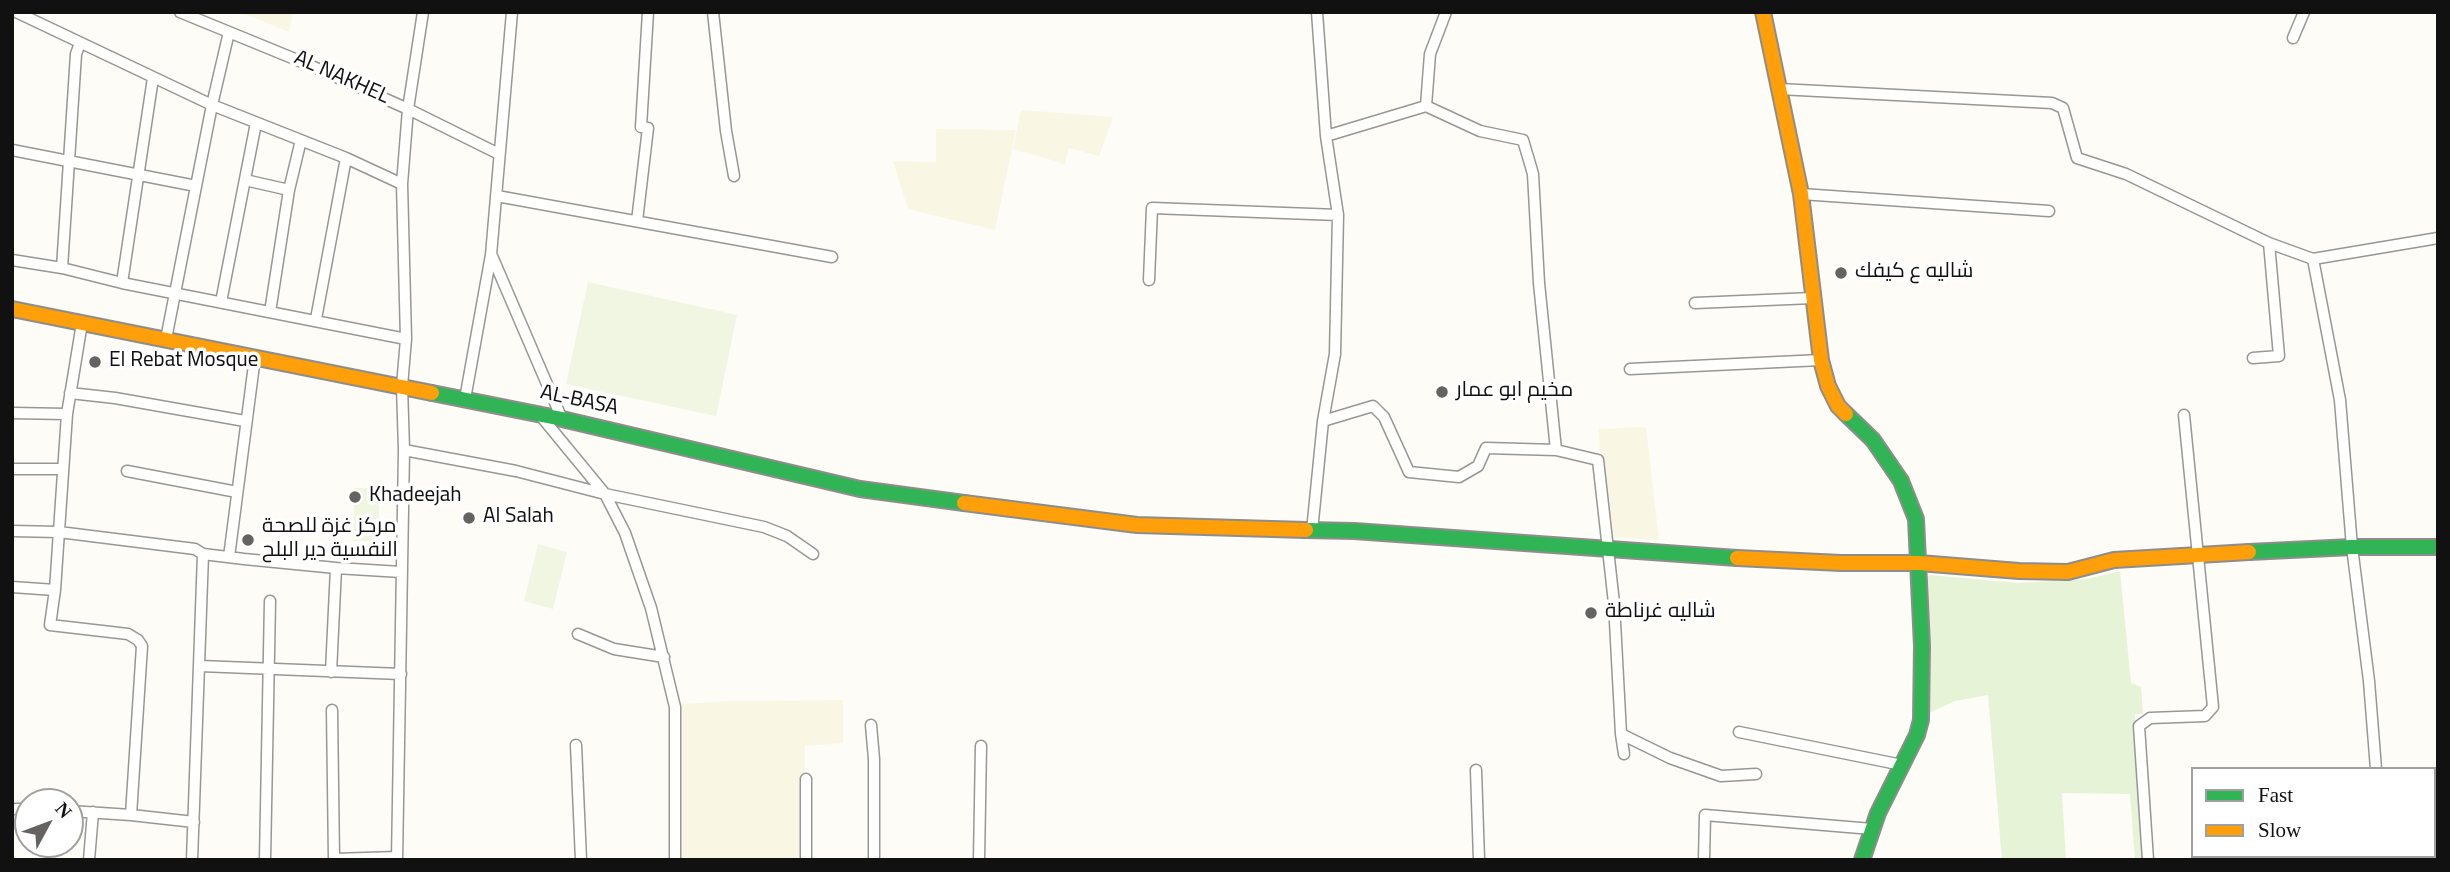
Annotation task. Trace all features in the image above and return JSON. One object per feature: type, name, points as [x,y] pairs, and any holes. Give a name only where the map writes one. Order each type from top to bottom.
[{"type":"street","points":[[16,12],[212,105],[346,158],[402,184]]},
{"type":"street","name":"AL NAKHEL","points":[[180,12],[408,108],[499,153]]},
{"type":"street","points":[[331,710],[334,859],[397,858],[404,450],[402,386],[406,339],[402,184],[408,108],[423,12]]},
{"type":"street","points":[[465,400],[491,255],[512,12]]},
{"type":"street","points":[[637,221],[648,128],[641,127],[648,12]]},
{"type":"street","points":[[713,12],[726,131],[734,176]]},
{"type":"street","points":[[1312,531],[1323,421],[1335,354],[1338,215],[1326,136],[1317,12]]},
{"type":"street","points":[[1426,106],[1430,54],[1446,12]]},
{"type":"street","points":[[1763,12],[1801,194],[1821,360],[1828,386],[1838,406],[1873,440],[1901,481],[1916,519],[1921,720],[1917,735],[1872,829],[1862,860]]},
{"type":"street","points":[[2293,38],[2304,12]]},
{"type":"street","points":[[166,339],[229,32]]},
{"type":"street","points":[[62,268],[76,54],[80,43]]},
{"type":"street","points":[[122,283],[153,78]]},
{"type":"street","points":[[1779,89],[2052,103],[2063,108],[2077,158],[2126,174],[2269,243],[2313,259],[2438,238]]},
{"type":"street","points":[[1326,136],[1426,106],[1480,131],[1523,140],[1533,174],[1539,283],[1556,450]]},
{"type":"street","points":[[221,302],[256,123]]},
{"type":"street","points":[[270,312],[289,190],[301,140]]},
{"type":"street","points":[[12,150],[196,186]]},
{"type":"street","points":[[316,319],[346,158]]},
{"type":"street","points":[[245,180],[289,190]]},
{"type":"street","points":[[1801,194],[2049,211]]},
{"type":"street","points":[[496,196],[832,257]]},
{"type":"street","points":[[1149,280],[1152,208],[1338,215]]},
{"type":"street","points":[[2253,358],[2279,356],[2269,243]]},
{"type":"street","points":[[491,255],[562,419]]},
{"type":"street","points":[[2313,259],[2340,400],[2352,547],[2369,681],[2376,767]]},
{"type":"street","points":[[12,260],[406,339]]},
{"type":"street","points":[[1695,303],[1813,298]]},
{"type":"street","name":"AL-BASA","points":[[12,309],[562,419],[860,489],[1137,525],[1354,531],[1608,548],[1682,556],[1841,563],[1919,563],[2068,572],[2114,560],[2197,554],[2352,547],[2438,547]]},
{"type":"street","points":[[82,323],[67,414],[55,590],[50,625],[128,634],[138,639],[142,646],[131,815]]},
{"type":"street","points":[[229,557],[255,356]]},
{"type":"street","points":[[1630,369],[1821,360]]},
{"type":"street","points":[[70,393],[115,398],[246,421]]},
{"type":"street","points":[[1323,421],[1373,406],[1384,417],[1409,472],[1459,477],[1478,466],[1486,447],[1556,450],[1598,460],[1614,603],[1620,734],[1624,754]]},
{"type":"street","points":[[12,413],[67,414]]},
{"type":"street","points":[[540,415],[605,494],[625,533],[651,608],[675,708],[675,860]]},
{"type":"street","points":[[2148,860],[2139,726],[2150,718],[2205,716],[2213,707],[2184,415]]},
{"type":"street","points":[[404,450],[516,471],[605,494],[764,527],[787,536],[813,554]]},
{"type":"street","points":[[12,469],[63,469]]},
{"type":"street","points":[[127,471],[237,492]]},
{"type":"street","points":[[12,531],[59,532],[195,549],[203,554],[401,572]]},
{"type":"street","points":[[192,860],[203,554]]},
{"type":"street","points":[[331,672],[336,568]]},
{"type":"street","points":[[12,587],[55,590]]},
{"type":"street","points":[[265,860],[270,601]]},
{"type":"street","points":[[578,634],[614,649],[664,657]]},
{"type":"street","points":[[200,666],[401,674]]},
{"type":"street","points":[[872,725],[874,860]]},
{"type":"street","points":[[1739,732],[1902,765]]},
{"type":"street","points":[[1620,734],[1670,758],[1721,776],[1756,774]]},
{"type":"street","points":[[576,745],[581,860]]},
{"type":"street","points":[[979,860],[981,746]]},
{"type":"street","points":[[1476,770],[1479,860]]},
{"type":"street","points":[[806,779],[806,860]]},
{"type":"street","points":[[84,812],[194,822]]},
{"type":"street","points":[[89,860],[93,812]]},
{"type":"street","points":[[1704,860],[1705,814],[1872,829]]},
{"type":"shaded area","points":[[240,12],[293,12],[289,32]]},
{"type":"shaded area","points":[[1021,110],[1113,117],[1099,156],[1069,148],[1065,164],[1013,149]]},
{"type":"shaded area","points":[[936,129],[1016,130],[995,230],[908,209],[893,161],[936,162]]},
{"type":"shaded area","points":[[1646,427],[1659,540],[1609,537],[1598,429]]},
{"type":"shaded area","points":[[843,700],[843,743],[805,746],[803,860],[681,860],[681,704]]},
{"type":"green space","points":[[588,282],[737,315],[716,416],[566,384]]},
{"type":"green space","points":[[354,488],[379,488],[379,541],[354,541]]},
{"type":"green space","points":[[538,544],[567,552],[553,609],[524,601]]},
{"type":"green space","points":[[2120,571],[2131,683],[2141,687],[2143,714],[2135,714],[2145,860],[2135,860],[2130,794],[2062,793],[2066,860],[2002,860],[1988,695],[1955,701],[1929,713],[1927,578],[1929,575],[2019,583],[2087,579]]},
{"type":"traffic: fast","points":[[432,393],[562,419],[860,489],[964,503]]},
{"type":"traffic: fast","points":[[1846,414],[1873,440],[1901,481],[1916,519],[1922,646],[1921,720],[1917,735],[1878,813],[1862,860]]},
{"type":"traffic: fast","points":[[1306,530],[1354,531],[1737,558]]},
{"type":"traffic: fast","points":[[2249,552],[2352,547],[2438,547]]},
{"type":"traffic: slow","points":[[1763,12],[1801,194],[1821,360],[1828,386],[1838,406],[1846,414]]},
{"type":"traffic: slow","points":[[12,309],[432,393]]},
{"type":"traffic: slow","points":[[964,503],[1137,525],[1306,530]]},
{"type":"traffic: slow","points":[[1737,558],[1841,563],[1919,563],[2068,572],[2114,560],[2249,552]]},
{"type":"place","name":"شاليه ع كيفك","points":[[1841,273]]},
{"type":"place","name":"El Rebat Mosque","points":[[95,362]]},
{"type":"place","name":"مخيم ابو عمار","points":[[1442,392]]},
{"type":"place","name":"Khadeejah","points":[[355,497]]},
{"type":"place","name":"Al Salah","points":[[469,518]]},
{"type":"place","name":"مركز غزة للصحة النفسية دير البلح","points":[[248,540]]},
{"type":"place","name":"شاليه غرناطة","points":[[1591,613]]}]
